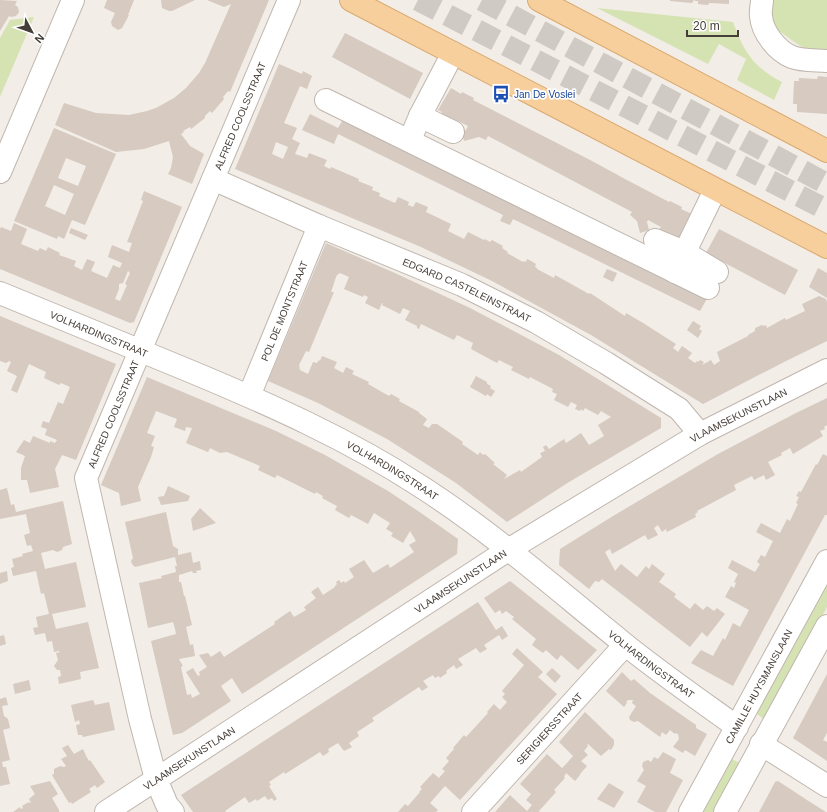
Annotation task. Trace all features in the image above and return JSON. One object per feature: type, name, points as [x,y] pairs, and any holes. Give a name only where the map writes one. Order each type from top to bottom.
[{"type":"main road","points":[[351,0],[827,247]]},
{"type":"main road","points":[[539,0],[827,151]]},
{"type":"street","points":[[0,172],[73,0]]},
{"type":"street","name":"ALFRED COOLSSTRAAT","points":[[173,812],[167,804],[156,779],[140,719],[86,478],[289,0]]},
{"type":"street","points":[[762,0],[761,16],[765,31],[776,45],[785,53],[793,57],[827,61]]},
{"type":"street","points":[[410,140],[420,116],[453,53]]},
{"type":"street","points":[[326,100],[410,140],[675,272],[712,280],[684,252],[655,240]]},
{"type":"street","points":[[420,116],[453,132]]},
{"type":"street","name":"EDGARD CASTELEINSTRAAT","points":[[213,179],[320,226],[462,285],[536,322],[606,363],[679,409],[700,434]]},
{"type":"street","points":[[675,272],[715,190]]},
{"type":"street","name":"POL DE MONTSTRAAT","points":[[249,396],[320,226]]},
{"type":"street","name":"VOLHARDINGSTRAAT","points":[[0,293],[249,396],[319,428],[387,466],[458,512],[508,550],[625,645],[736,727]]},
{"type":"street","name":"VLAAMSEKUNSTLAAN","points":[[106,812],[508,550],[700,434],[827,370]]},
{"type":"street","name":"CAMILLE HUYSMANSLAAN","points":[[690,812],[827,561]]},
{"type":"street","points":[[725,812],[827,626]]},
{"type":"street","name":"SERIGIERSSTRAAT","points":[[473,812],[625,645]]},
{"type":"street","points":[[762,744],[827,786]]},
{"type":"green space","points":[[768,0],[827,0],[827,52],[806,50],[773,27]]},
{"type":"green space","points":[[597,8],[733,22],[741,42],[751,58],[764,71],[782,82],[774,100],[737,80],[746,59],[719,44],[708,64]]},
{"type":"green space","points":[[34,17],[0,97],[0,38],[10,20]]},
{"type":"green space","points":[[824,583],[827,585],[827,607],[767,721],[754,712]]},
{"type":"green space","points":[[730,758],[743,765],[718,812],[701,812]]},
{"type":"building","points":[[0,0],[17,1],[15,5],[18,7],[19,12],[16,16],[9,16],[0,31]]},
{"type":"building","points":[[107,0],[134,0],[129,15],[122,28],[118,30],[112,26],[111,22],[115,13],[104,8]]},
{"type":"building","points":[[161,0],[195,0],[169,11],[162,8]]},
{"type":"building","points":[[207,0],[269,0],[230,92],[228,91],[223,97],[224,99],[212,113],[210,111],[205,118],[191,129],[190,127],[183,131],[184,132],[181,134],[190,146],[204,154],[192,184],[168,174],[173,157],[169,141],[144,149],[116,152],[55,125],[64,103],[96,113],[129,115],[156,108],[174,98],[186,88],[199,73],[205,63],[231,4],[224,7]]},
{"type":"building","points":[[670,0],[694,0],[692,3]]},
{"type":"building","points":[[695,0],[729,0],[729,4],[698,4],[698,1]]},
{"type":"building","points":[[345,33],[423,73],[410,99],[332,57]]},
{"type":"building","points":[[279,64],[302,74],[303,71],[312,76],[307,89],[300,86],[284,123],[297,128],[292,139],[300,143],[295,154],[307,158],[309,153],[327,160],[324,166],[330,169],[331,167],[359,179],[358,181],[373,187],[372,190],[380,193],[379,196],[395,203],[398,197],[409,202],[408,205],[413,207],[416,202],[428,207],[426,212],[451,224],[448,231],[464,239],[468,232],[490,242],[492,240],[503,246],[502,248],[508,252],[507,253],[523,262],[526,262],[527,259],[531,261],[536,264],[535,267],[537,269],[554,278],[555,275],[589,294],[590,293],[625,316],[626,313],[643,323],[676,344],[673,348],[678,352],[682,346],[692,353],[688,358],[695,363],[700,360],[704,362],[702,365],[711,360],[714,365],[720,361],[717,352],[748,336],[755,331],[755,328],[766,325],[767,328],[785,318],[786,320],[805,311],[802,304],[819,296],[826,299],[827,302],[827,341],[703,404],[591,335],[492,281],[421,247],[235,169]],"holes":[[[276,142],[288,147],[283,159],[272,154]]]},
{"type":"building","points":[[818,76],[827,77],[827,114],[797,112],[797,104],[793,104],[794,81],[799,81],[799,78],[817,79]]},
{"type":"building","points":[[451,88],[461,94],[462,92],[474,98],[473,100],[669,202],[670,201],[682,207],[681,209],[692,214],[680,240],[659,229],[661,227],[648,220],[649,230],[640,233],[637,221],[630,215],[632,212],[488,136],[486,140],[479,137],[464,141],[462,132],[466,130],[468,126],[458,121],[457,123],[440,115],[442,112],[438,110]]},
{"type":"building","points":[[310,114],[338,128],[344,118],[708,297],[700,311],[513,219],[510,225],[500,221],[503,215],[338,134],[334,144],[302,130]]},
{"type":"building","points":[[54,128],[116,154],[85,225],[72,220],[64,239],[58,236],[57,239],[14,221]],"holes":[[[66,158],[86,166],[78,186],[58,178]],[[54,185],[74,194],[65,215],[45,206]]]},
{"type":"building","points":[[144,191],[182,207],[134,322],[130,323],[0,269],[0,229],[1,227],[11,231],[14,223],[27,229],[21,244],[38,251],[40,248],[46,251],[48,247],[60,253],[59,255],[76,261],[74,266],[82,270],[87,259],[95,262],[91,271],[107,278],[113,265],[120,268],[122,263],[108,257],[112,245],[129,252],[132,243],[127,242],[143,201],[141,200]],"holes":[[[128,271],[130,273],[125,284],[127,285],[120,301],[115,299],[119,289],[119,284],[123,283]]]},
{"type":"building","points":[[71,228],[88,235],[85,240],[69,233]]},
{"type":"building","points":[[719,229],[798,270],[785,295],[706,253]]},
{"type":"building","points":[[326,243],[470,308],[559,355],[661,418],[661,428],[569,482],[507,522],[456,483],[387,439],[318,403],[268,381]],"holes":[[[340,273],[349,277],[344,289],[363,297],[364,295],[368,297],[365,303],[379,310],[383,303],[382,305],[400,314],[403,308],[410,311],[405,320],[417,326],[417,328],[419,329],[421,324],[454,340],[457,335],[473,343],[471,349],[497,363],[499,360],[513,367],[511,370],[529,379],[530,377],[553,389],[552,392],[557,394],[554,400],[568,407],[571,402],[577,405],[575,409],[580,411],[581,409],[583,411],[585,408],[598,415],[601,411],[611,417],[598,425],[604,436],[589,445],[581,433],[566,443],[564,439],[549,449],[546,445],[543,447],[545,451],[540,453],[542,457],[521,472],[520,470],[504,479],[507,475],[493,464],[495,463],[485,454],[483,455],[480,452],[478,455],[462,444],[463,442],[437,424],[432,424],[429,428],[423,425],[427,419],[419,412],[399,401],[400,399],[391,394],[389,396],[368,384],[369,382],[352,374],[354,371],[346,367],[343,373],[334,368],[337,362],[322,356],[320,361],[319,360],[317,363],[313,362],[308,374],[300,370],[299,365],[306,351],[309,352],[334,292],[331,292],[337,275]]]},
{"type":"building","points":[[818,268],[827,273],[827,298],[809,287]]},
{"type":"building","points":[[607,269],[617,273],[613,282],[603,277]]},
{"type":"building","points":[[0,316],[116,364],[76,460],[62,455],[55,469],[59,487],[30,493],[27,480],[21,480],[21,468],[25,456],[16,452],[24,440],[30,443],[33,436],[50,443],[50,441],[55,443],[57,440],[45,435],[47,429],[41,427],[43,421],[49,423],[58,402],[63,404],[70,387],[61,383],[59,385],[44,378],[46,372],[29,364],[17,393],[11,390],[17,376],[7,371],[11,362],[9,361],[6,363],[0,361]]},
{"type":"building","points":[[693,321],[701,326],[699,329],[702,331],[698,338],[687,330]]},
{"type":"building","points":[[476,376],[487,382],[487,384],[491,386],[490,388],[495,391],[491,397],[487,394],[486,396],[470,387]]},
{"type":"building","points":[[147,377],[276,431],[325,455],[388,491],[458,539],[457,554],[242,694],[232,678],[221,686],[231,701],[182,733],[173,735],[151,641],[176,634],[175,629],[173,622],[148,628],[139,583],[162,578],[161,576],[176,572],[175,566],[177,566],[175,557],[135,567],[131,561],[133,558],[125,522],[166,512],[173,546],[178,549],[178,555],[191,552],[193,563],[200,561],[201,570],[196,571],[197,573],[193,573],[192,571],[179,575],[179,582],[181,582],[192,625],[186,627],[190,645],[193,644],[195,656],[179,659],[183,666],[181,667],[187,695],[191,694],[192,698],[200,694],[186,672],[193,668],[198,676],[200,675],[199,672],[207,667],[199,655],[208,653],[211,657],[220,651],[224,657],[275,624],[274,622],[290,611],[294,617],[306,610],[304,607],[316,598],[311,592],[318,587],[323,595],[335,587],[337,584],[336,582],[339,580],[341,583],[344,581],[345,583],[354,577],[349,569],[364,560],[373,573],[388,564],[390,568],[414,552],[409,545],[416,541],[410,531],[403,543],[391,536],[393,533],[386,529],[390,523],[374,513],[368,524],[351,515],[349,518],[335,510],[337,506],[322,498],[323,496],[316,492],[315,494],[277,475],[275,478],[258,470],[260,466],[227,452],[220,453],[210,448],[208,452],[186,443],[192,428],[186,427],[185,431],[174,427],[177,419],[156,411],[147,433],[155,436],[151,446],[154,447],[138,487],[141,501],[121,506],[119,493],[101,485]]},
{"type":"building","points":[[827,398],[827,425],[824,427],[825,429],[820,431],[823,436],[793,454],[790,448],[781,453],[782,455],[768,462],[775,475],[766,480],[764,475],[754,480],[752,476],[734,485],[736,490],[697,511],[698,512],[695,514],[696,517],[667,532],[666,529],[662,532],[658,525],[654,528],[658,535],[648,540],[645,535],[612,554],[610,549],[605,552],[615,571],[621,564],[637,577],[646,566],[649,569],[652,564],[665,574],[659,582],[676,594],[674,597],[690,609],[695,603],[703,610],[707,606],[714,611],[717,608],[725,614],[707,637],[702,632],[690,647],[602,579],[599,582],[595,581],[589,589],[559,565],[560,549],[718,454]]},
{"type":"building","points":[[823,454],[827,456],[827,515],[825,515],[733,686],[691,663],[701,650],[713,656],[723,638],[725,640],[733,623],[740,627],[749,610],[725,597],[731,586],[734,588],[736,583],[734,582],[738,574],[728,568],[732,560],[755,572],[760,564],[757,562],[761,555],[765,557],[773,541],[756,532],[761,523],[780,533],[787,519],[790,521],[798,504],[796,503],[799,497],[796,496],[799,491],[801,492]]},
{"type":"building","points":[[168,486],[190,496],[188,501],[161,505],[158,497],[164,496]]},
{"type":"building","points":[[7,488],[11,505],[14,504],[16,512],[63,501],[72,544],[63,547],[62,550],[57,552],[53,550],[41,553],[45,569],[76,562],[86,607],[52,614],[56,629],[88,622],[99,668],[80,672],[81,679],[59,684],[58,677],[61,676],[60,670],[57,670],[54,666],[58,660],[56,653],[60,652],[54,652],[52,641],[47,642],[45,633],[35,635],[33,628],[38,627],[36,617],[49,614],[44,593],[41,594],[36,571],[13,576],[11,568],[14,567],[12,559],[33,551],[31,545],[27,546],[24,535],[30,533],[26,514],[0,519],[0,490]]},
{"type":"building","points":[[200,508],[216,523],[193,531],[191,519]]},
{"type":"building","points":[[7,571],[8,581],[0,584],[0,573]]},
{"type":"building","points":[[510,581],[597,650],[578,670],[561,655],[557,660],[546,650],[543,653],[532,645],[536,639],[512,619],[514,617],[506,611],[502,614],[500,610],[495,613],[484,598]]},
{"type":"building","points":[[478,602],[496,630],[502,626],[508,636],[502,640],[499,635],[484,645],[487,649],[480,653],[476,648],[458,659],[463,665],[456,669],[454,665],[440,678],[439,676],[435,678],[433,675],[423,681],[428,687],[422,691],[419,687],[372,718],[374,721],[357,732],[359,736],[349,743],[352,747],[344,751],[338,743],[328,749],[329,752],[323,756],[320,752],[285,774],[284,772],[269,782],[271,785],[269,786],[277,799],[274,801],[272,798],[268,800],[265,796],[257,801],[256,799],[249,803],[245,797],[225,811],[226,812],[193,812],[181,795]]},
{"type":"building","points":[[4,635],[6,644],[0,646],[0,636]]},
{"type":"building","points":[[517,648],[543,672],[538,677],[557,694],[460,800],[445,786],[430,803],[438,810],[436,812],[398,812],[405,804],[408,806],[422,789],[420,787],[433,773],[439,778],[445,771],[442,769],[449,761],[446,758],[454,749],[453,748],[464,735],[466,737],[488,713],[487,712],[494,704],[500,710],[507,702],[502,697],[505,694],[502,691],[524,665],[512,654]]},
{"type":"building","points":[[552,668],[561,676],[555,683],[546,674]]},
{"type":"building","points":[[622,672],[631,681],[634,679],[650,693],[696,725],[696,728],[707,734],[695,756],[685,750],[683,753],[673,747],[679,739],[678,734],[675,734],[670,730],[666,735],[662,732],[660,737],[638,721],[634,722],[630,720],[629,717],[636,706],[632,703],[633,700],[628,700],[624,707],[606,691]]},
{"type":"building","points":[[827,674],[827,733],[823,740],[827,742],[827,761],[793,738]]},
{"type":"building","points":[[29,680],[31,690],[15,694],[13,684]]},
{"type":"building","points":[[6,697],[8,705],[2,706],[4,716],[8,719],[10,728],[3,730],[10,760],[2,762],[3,767],[6,767],[10,784],[0,786],[0,699]]},
{"type":"building","points":[[93,700],[95,705],[109,702],[115,730],[83,737],[82,735],[78,735],[76,725],[80,724],[79,720],[75,722],[71,705]]},
{"type":"building","points":[[585,712],[614,740],[614,745],[611,750],[609,749],[601,756],[588,744],[584,751],[588,755],[581,761],[587,766],[575,781],[566,773],[565,778],[554,790],[556,792],[539,811],[540,812],[495,812],[510,795],[527,811],[532,805],[526,800],[531,794],[520,784],[547,754],[562,768],[567,763],[573,756],[559,742]]},
{"type":"building","points":[[68,745],[74,754],[83,749],[89,761],[90,760],[105,782],[97,788],[95,785],[89,789],[91,792],[72,804],[71,802],[69,803],[52,775],[54,774],[54,769],[60,766],[66,766],[61,759],[67,756],[62,748]]},
{"type":"building","points":[[663,752],[676,759],[670,773],[683,780],[666,812],[655,812],[637,802],[646,786],[637,781],[644,770],[642,766],[643,762],[648,760],[651,762],[654,757],[658,759]]},
{"type":"building","points":[[50,781],[58,794],[52,798],[59,812],[13,812],[20,807],[21,809],[23,808],[22,806],[29,802],[31,803],[29,799],[35,794],[30,786]]},
{"type":"building","points":[[778,781],[826,812],[759,812],[775,782]]},
{"type":"building","points":[[609,783],[624,792],[614,808],[597,799]]},
{"type":"tunnel","points":[[418,0],[827,210]]},
{"type":"tunnel","points":[[482,0],[827,184]]},
{"type":"place","name":"Jan De Voslei","points":[[501,94]]}]
